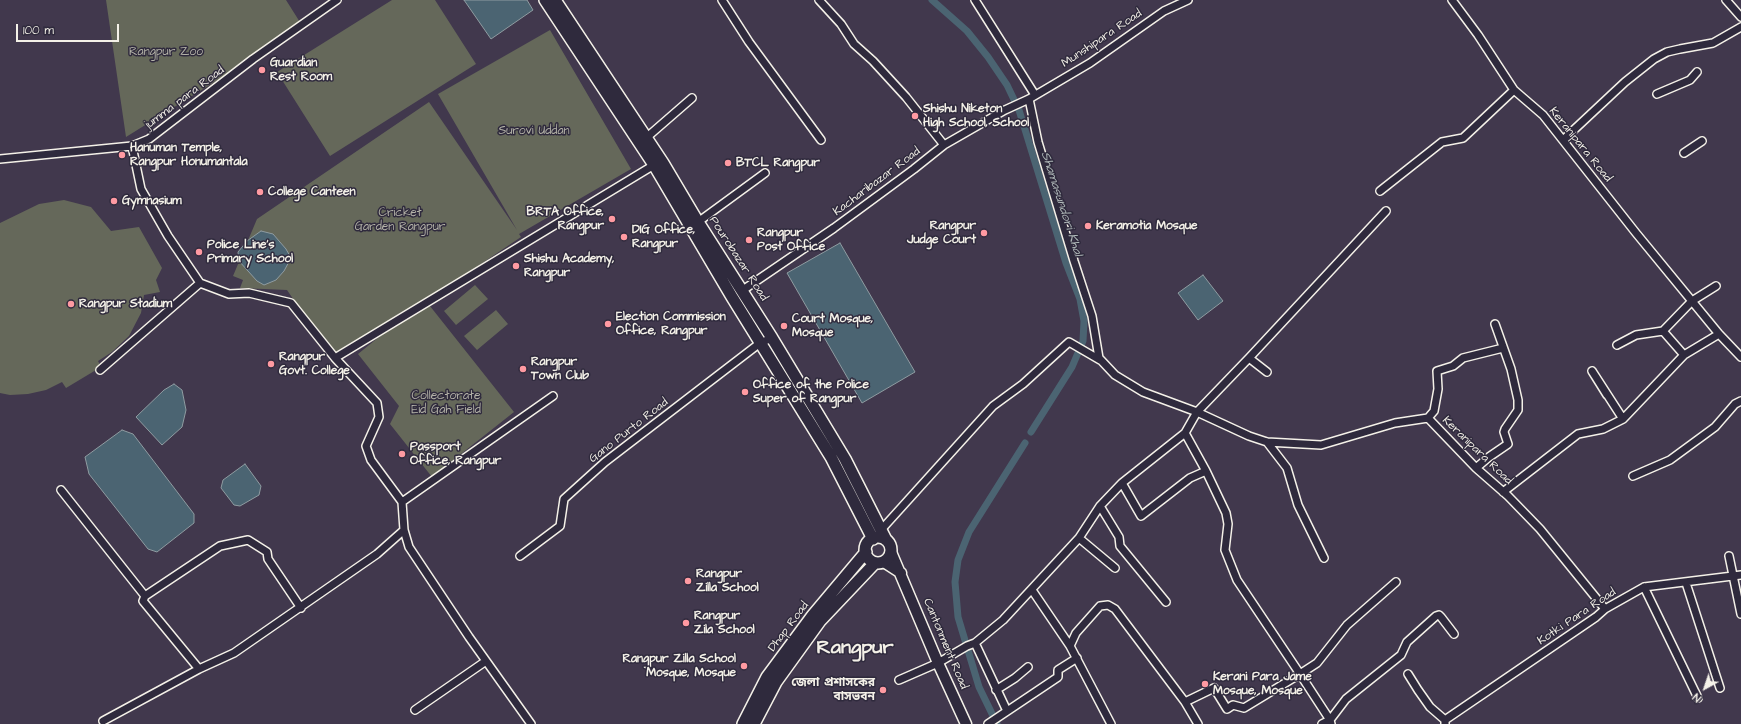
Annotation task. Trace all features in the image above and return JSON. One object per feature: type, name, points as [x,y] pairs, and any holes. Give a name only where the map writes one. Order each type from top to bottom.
[{"type":"highway","name":"Pourobazar Road","points":[[544,0],[654,165],[760,343],[831,457],[873,539]]},
{"type":"highway","name":"Pourobazar Road","points":[[555,0],[663,163],[698,222],[743,290],[845,459],[886,540]]},
{"type":"highway","points":[[873,539],[878,538],[886,540],[889,544],[891,552]]},
{"type":"highway","name":"Dhap Road","points":[[743,724],[767,677],[812,615],[866,552],[866,547],[873,539]]},
{"type":"highway","points":[[866,552],[867,557],[879,562]]},
{"type":"highway","name":"Dhap Road","points":[[754,724],[776,682],[820,621],[879,562],[890,556],[891,552]]},
{"type":"main road","name":"Cantonment Road","points":[[891,552],[938,663],[966,724]]},
{"type":"main road","points":[[879,562],[901,573]]},
{"type":"street","name":"jumma para Road","points":[[0,159],[132,146],[149,139],[253,59],[337,0]]},
{"type":"street","points":[[722,0],[749,42],[821,140]]},
{"type":"street","points":[[819,0],[841,24],[854,44],[873,61],[906,97],[944,145]]},
{"type":"street","points":[[975,0],[1032,97],[1038,142],[1092,316],[1100,360]]},
{"type":"street","name":"Munshipara Road","points":[[1032,97],[1090,63],[1164,11],[1188,0]]},
{"type":"street","name":"Keranipara Road","points":[[1452,0],[1478,35],[1514,90],[1543,115],[1719,334],[1741,357]]},
{"type":"street","points":[[1726,0],[1741,16]]},
{"type":"street","points":[[1563,140],[1625,82],[1654,59],[1667,52],[1713,42],[1741,27]]},
{"type":"street","points":[[1657,94],[1690,80],[1697,72]]},
{"type":"street","points":[[1380,191],[1442,142],[1463,138],[1514,90]]},
{"type":"street","name":"Kacharibazar Road","points":[[743,290],[834,228],[944,145],[1005,110],[1032,97]]},
{"type":"street","points":[[646,138],[692,98]]},
{"type":"street","points":[[1684,153],[1702,141]]},
{"type":"street","points":[[1030,144],[1038,142]]},
{"type":"street","points":[[132,146],[141,189],[168,236],[200,282],[229,294],[249,293],[291,303],[335,358],[377,403],[379,417],[366,446],[371,460],[402,502],[404,530],[409,547],[486,661],[531,724]]},
{"type":"street","points":[[335,358],[654,165]]},
{"type":"street","points":[[698,222],[765,173]]},
{"type":"street","points":[[1046,195],[1054,194]]},
{"type":"street","points":[[899,680],[938,663],[975,643],[1003,620],[1080,538],[1100,506],[1122,483],[1185,433],[1200,413],[1249,358],[1386,211]]},
{"type":"street","points":[[1066,263],[1074,261]]},
{"type":"street","points":[[100,370],[200,282]]},
{"type":"street","points":[[1617,345],[1636,335],[1663,331],[1692,300],[1716,286]]},
{"type":"street","points":[[1476,468],[1508,444],[1504,432],[1518,410],[1518,400],[1511,369],[1495,324]]},
{"type":"street","points":[[1663,331],[1684,354]]},
{"type":"street","points":[[1503,492],[1578,434],[1603,429],[1623,419],[1684,354],[1719,334]]},
{"type":"street","name":"Gano Purto Road","points":[[520,556],[560,526],[564,499],[606,462],[760,343],[772,338]]},
{"type":"street","name":"Keranipara Road","points":[[881,530],[993,406],[1023,384],[1069,342],[1100,360],[1115,375],[1143,392],[1200,413],[1249,436],[1267,442],[1321,445],[1395,423],[1428,418],[1476,468],[1503,492],[1540,529],[1605,609]]},
{"type":"street","points":[[1428,418],[1434,411],[1438,389],[1437,371],[1453,366],[1463,358],[1503,348]]},
{"type":"street","points":[[1249,358],[1267,372]]},
{"type":"street","points":[[1607,395],[1592,372],[1623,419]]},
{"type":"street","points":[[402,502],[553,396]]},
{"type":"street","points":[[1633,476],[1670,460],[1715,427],[1735,404],[1741,401]]},
{"type":"street","points":[[1185,433],[1206,471],[1226,514],[1228,524],[1225,550],[1237,580],[1331,722]]},
{"type":"street","points":[[1267,442],[1287,468],[1298,505],[1324,558]]},
{"type":"street","points":[[1122,483],[1140,516],[1190,478],[1206,471]]},
{"type":"street","points":[[60,490],[145,596]]},
{"type":"street","points":[[1100,506],[1119,537],[1120,546],[1166,602]]},
{"type":"street","points":[[103,721],[199,669],[234,653],[377,554],[404,530]]},
{"type":"street","points":[[1080,538],[1115,568]]},
{"type":"street","points":[[199,669],[142,601],[145,596],[220,546],[248,540],[267,552],[268,559],[301,608]]},
{"type":"street","points":[[1728,556],[1741,614]]},
{"type":"street","name":"Kotki Para Road","points":[[1445,722],[1596,617],[1605,609],[1644,587],[1686,583],[1741,574]]},
{"type":"street","points":[[1185,702],[1214,688],[1226,709],[1232,705],[1244,708],[1317,663],[1346,625],[1396,582]]},
{"type":"street","points":[[1686,583],[1720,688]]},
{"type":"street","points":[[1644,587],[1698,698]]},
{"type":"street","points":[[1032,590],[1070,646],[1111,724]]},
{"type":"street","points":[[1070,646],[1076,633],[1100,606],[1108,605],[1115,609],[1185,702],[1198,724]]},
{"type":"street","points":[[1322,724],[1331,722],[1346,699],[1401,655],[1407,642],[1436,616],[1439,614],[1454,634]]},
{"type":"street","points":[[975,643],[1006,711]]},
{"type":"street","points":[[988,724],[1058,677],[1058,670],[1076,658]]},
{"type":"street","points":[[415,710],[486,661]]},
{"type":"street","points":[[996,690],[1028,667]]},
{"type":"street","points":[[1408,674],[1430,707],[1445,722]]},
{"type":"green space","name":"Rangpur Zoo","points":[[106,0],[286,0],[303,27],[126,137]]},
{"type":"green space","points":[[392,0],[435,0],[476,64],[330,156],[277,72]]},
{"type":"green space","points":[[550,30],[631,169],[519,234],[521,237],[426,301],[514,412],[432,477],[390,424],[399,406],[358,354],[412,310],[336,362],[287,290],[240,288],[243,280],[233,276],[257,219],[429,102],[517,230],[438,94]]},
{"type":"green space","name":"Rangpur Stadium","points":[[64,200],[91,207],[111,231],[139,227],[162,268],[156,280],[160,292],[144,295],[141,313],[129,336],[112,352],[98,361],[101,367],[66,388],[62,382],[46,390],[28,394],[10,395],[0,393],[0,223],[39,204]]},
{"type":"green space","points":[[475,285],[488,299],[456,325],[444,311]]},
{"type":"green space","points":[[496,310],[508,324],[477,350],[464,336]]},
{"type":"water","points":[[464,0],[527,0],[533,10],[491,39]]},
{"type":"water","points":[[261,231],[273,234],[286,249],[291,258],[284,271],[276,280],[264,285],[257,281],[239,261],[238,252],[247,241]]},
{"type":"water","points":[[840,243],[915,372],[862,403],[787,273]]},
{"type":"water","points":[[1203,275],[1223,301],[1198,320],[1178,293]]},
{"type":"water","points":[[174,384],[182,390],[186,410],[182,427],[162,445],[136,417],[164,390]]},
{"type":"water","points":[[122,430],[133,434],[194,514],[194,523],[157,552],[148,549],[89,474],[85,457]]},
{"type":"water","points":[[245,464],[261,486],[259,495],[240,506],[234,505],[221,488],[223,480]]},
{"type":"waterway","name":"Shamasundori Khal","points":[[932,0],[967,31],[988,57],[1007,85],[1019,110],[1066,263],[1080,299],[1084,321],[1083,341],[1072,367],[1031,432]]},
{"type":"waterway","name":"Shamasundori Khal","points":[[997,724],[979,687],[958,617],[955,582],[958,560],[969,532],[1025,443]]},
{"type":"place","name":"Guardian Rest Room","points":[[262,70]]},
{"type":"place","name":"Shishu Niketon High School, School","points":[[915,116]]},
{"type":"place","name":"Hanuman Temple, Rangpur Honumantala","points":[[122,155]]},
{"type":"place","name":"BTCL Rangpur","points":[[728,163]]},
{"type":"place","name":"College Canteen","points":[[260,192]]},
{"type":"place","name":"Gymnasium","points":[[114,201]]},
{"type":"place","name":"BRTA Office, Rangpur","points":[[612,219]]},
{"type":"place","name":"Keramotia Mosque","points":[[1088,226]]},
{"type":"place","name":"Rangpur Judge Court","points":[[984,233]]},
{"type":"place","name":"DIG Office, Rangpur","points":[[624,237]]},
{"type":"place","name":"Rangpur Post Office","points":[[749,240]]},
{"type":"place","name":"Police Line's Primary School","points":[[199,252]]},
{"type":"place","name":"Shishu Academy, Rangpur","points":[[516,266]]},
{"type":"place","name":"Rangpur Stadium","points":[[71,304]]},
{"type":"place","name":"Election Commission Office, Rangpur","points":[[608,324]]},
{"type":"place","name":"Court Mosque, Mosque","points":[[784,326]]},
{"type":"place","name":"Rangpur Govt. College","points":[[271,364]]},
{"type":"place","name":"Rangpur Town Club","points":[[523,369]]},
{"type":"place","name":"Office of the Police Super of Rangpur","points":[[745,392]]},
{"type":"place","name":"Passport Office, Rangpur","points":[[402,454]]},
{"type":"place","name":"Rangpur Zilla School","points":[[688,581]]},
{"type":"place","name":"Rangpur Zila School","points":[[686,623]]},
{"type":"place","name":"Rangpur Zilla School Mosque, Mosque","points":[[744,666]]},
{"type":"place","name":"Kerani Para Jame Mosque, Mosque","points":[[1205,684]]},
{"type":"place","name":"জেলা প্রশাসকের বাসভবন","points":[[883,690]]},
{"type":"district","name":"Rangpur","points":[[855,649]]},
{"type":"park label","name":"Surovi Uddan","points":[[534,131]]},
{"type":"park label","name":"Cricket Garden Rangpur","points":[[400,220]]},
{"type":"park label","name":"Collectorate Eid Gah Field","points":[[446,403]]}]
